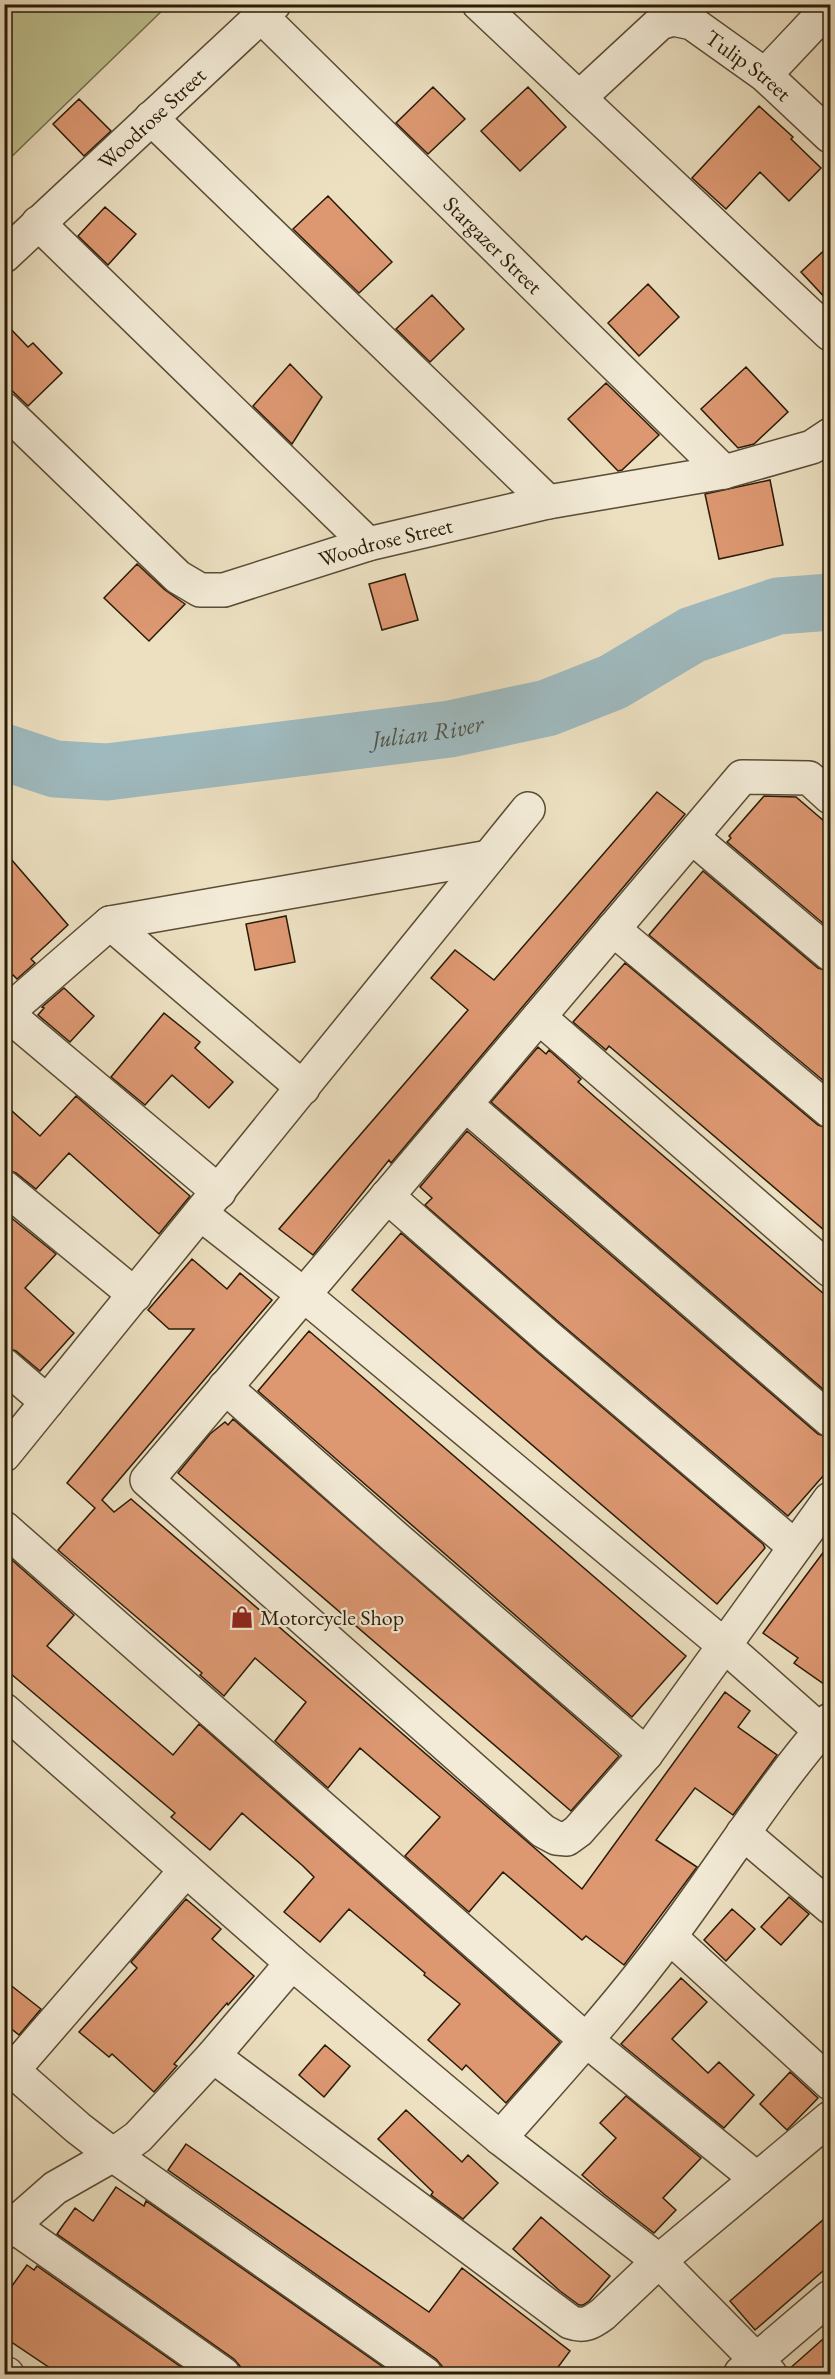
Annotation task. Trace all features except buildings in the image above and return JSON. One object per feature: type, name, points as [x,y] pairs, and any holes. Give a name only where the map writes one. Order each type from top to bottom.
[{"type":"street","points":[[479,4],[831,334]]},
{"type":"street","points":[[765,75],[831,6]]},
{"type":"street","name":"Woodrose Street","points":[[4,256],[268,10]]},
{"type":"street","name":"Stargazer Street","points":[[268,10],[724,472]]},
{"type":"street","name":"Tulip Street","points":[[579,98],[660,23],[673,19],[692,22],[765,75],[831,136]]},
{"type":"street","points":[[151,118],[548,502]]},
{"type":"street","points":[[38,223],[368,544]]},
{"type":"street","name":"Woodrose Street","points":[[4,409],[178,577],[200,590],[224,590],[368,544],[548,502],[724,472],[812,447],[831,435]]},
{"type":"street","points":[[829,792],[809,778],[742,777],[147,1480],[543,1831],[556,1838],[567,1839],[578,1831],[646,1754],[831,1499]]},
{"type":"street","points":[[4,1455],[528,809]]},
{"type":"street","points":[[692,837],[831,954]]},
{"type":"street","points":[[489,857],[110,923],[5,1014],[210,1203],[304,1295],[827,1730],[743,1833],[670,1937],[586,2040],[500,2139]]},
{"type":"street","points":[[110,923],[303,1088]]},
{"type":"street","points":[[613,930],[831,1111]]},
{"type":"street","points":[[539,1017],[831,1270]]},
{"type":"street","points":[[465,1104],[831,1420]]},
{"type":"street","points":[[4,1187],[135,1295]]},
{"type":"street","points":[[387,1196],[549,1338],[795,1547]]},
{"type":"street","points":[[4,1365],[47,1402]]},
{"type":"street","points":[[225,1387],[646,1754]]},
{"type":"street","points":[[4,1528],[586,2040],[757,2179]]},
{"type":"street","points":[[4,1710],[292,1963],[500,2139],[659,2261],[755,2369],[831,2297]]},
{"type":"street","points":[[743,1833],[831,1907]]},
{"type":"street","points":[[186,1870],[8,2067],[114,2155],[425,2374]]},
{"type":"street","points":[[670,1937],[831,2083]]},
{"type":"street","points":[[223,2374],[8,2229],[55,2188],[114,2155],[138,2137],[213,2056],[292,1963]]},
{"type":"street","points":[[213,2056],[570,2322],[581,2326],[593,2322],[659,2261],[831,2118]]},
{"type":"green space","points":[[5,4],[168,4],[168,5],[5,163]]},
{"type":"waterway","name":"Julian River","points":[[4,752],[55,769],[107,772],[450,729],[547,708],[613,682],[692,635],[778,606],[830,602]]},
{"type":"place","name":"Motorcycle Shop","points":[[242,1617]]}]
